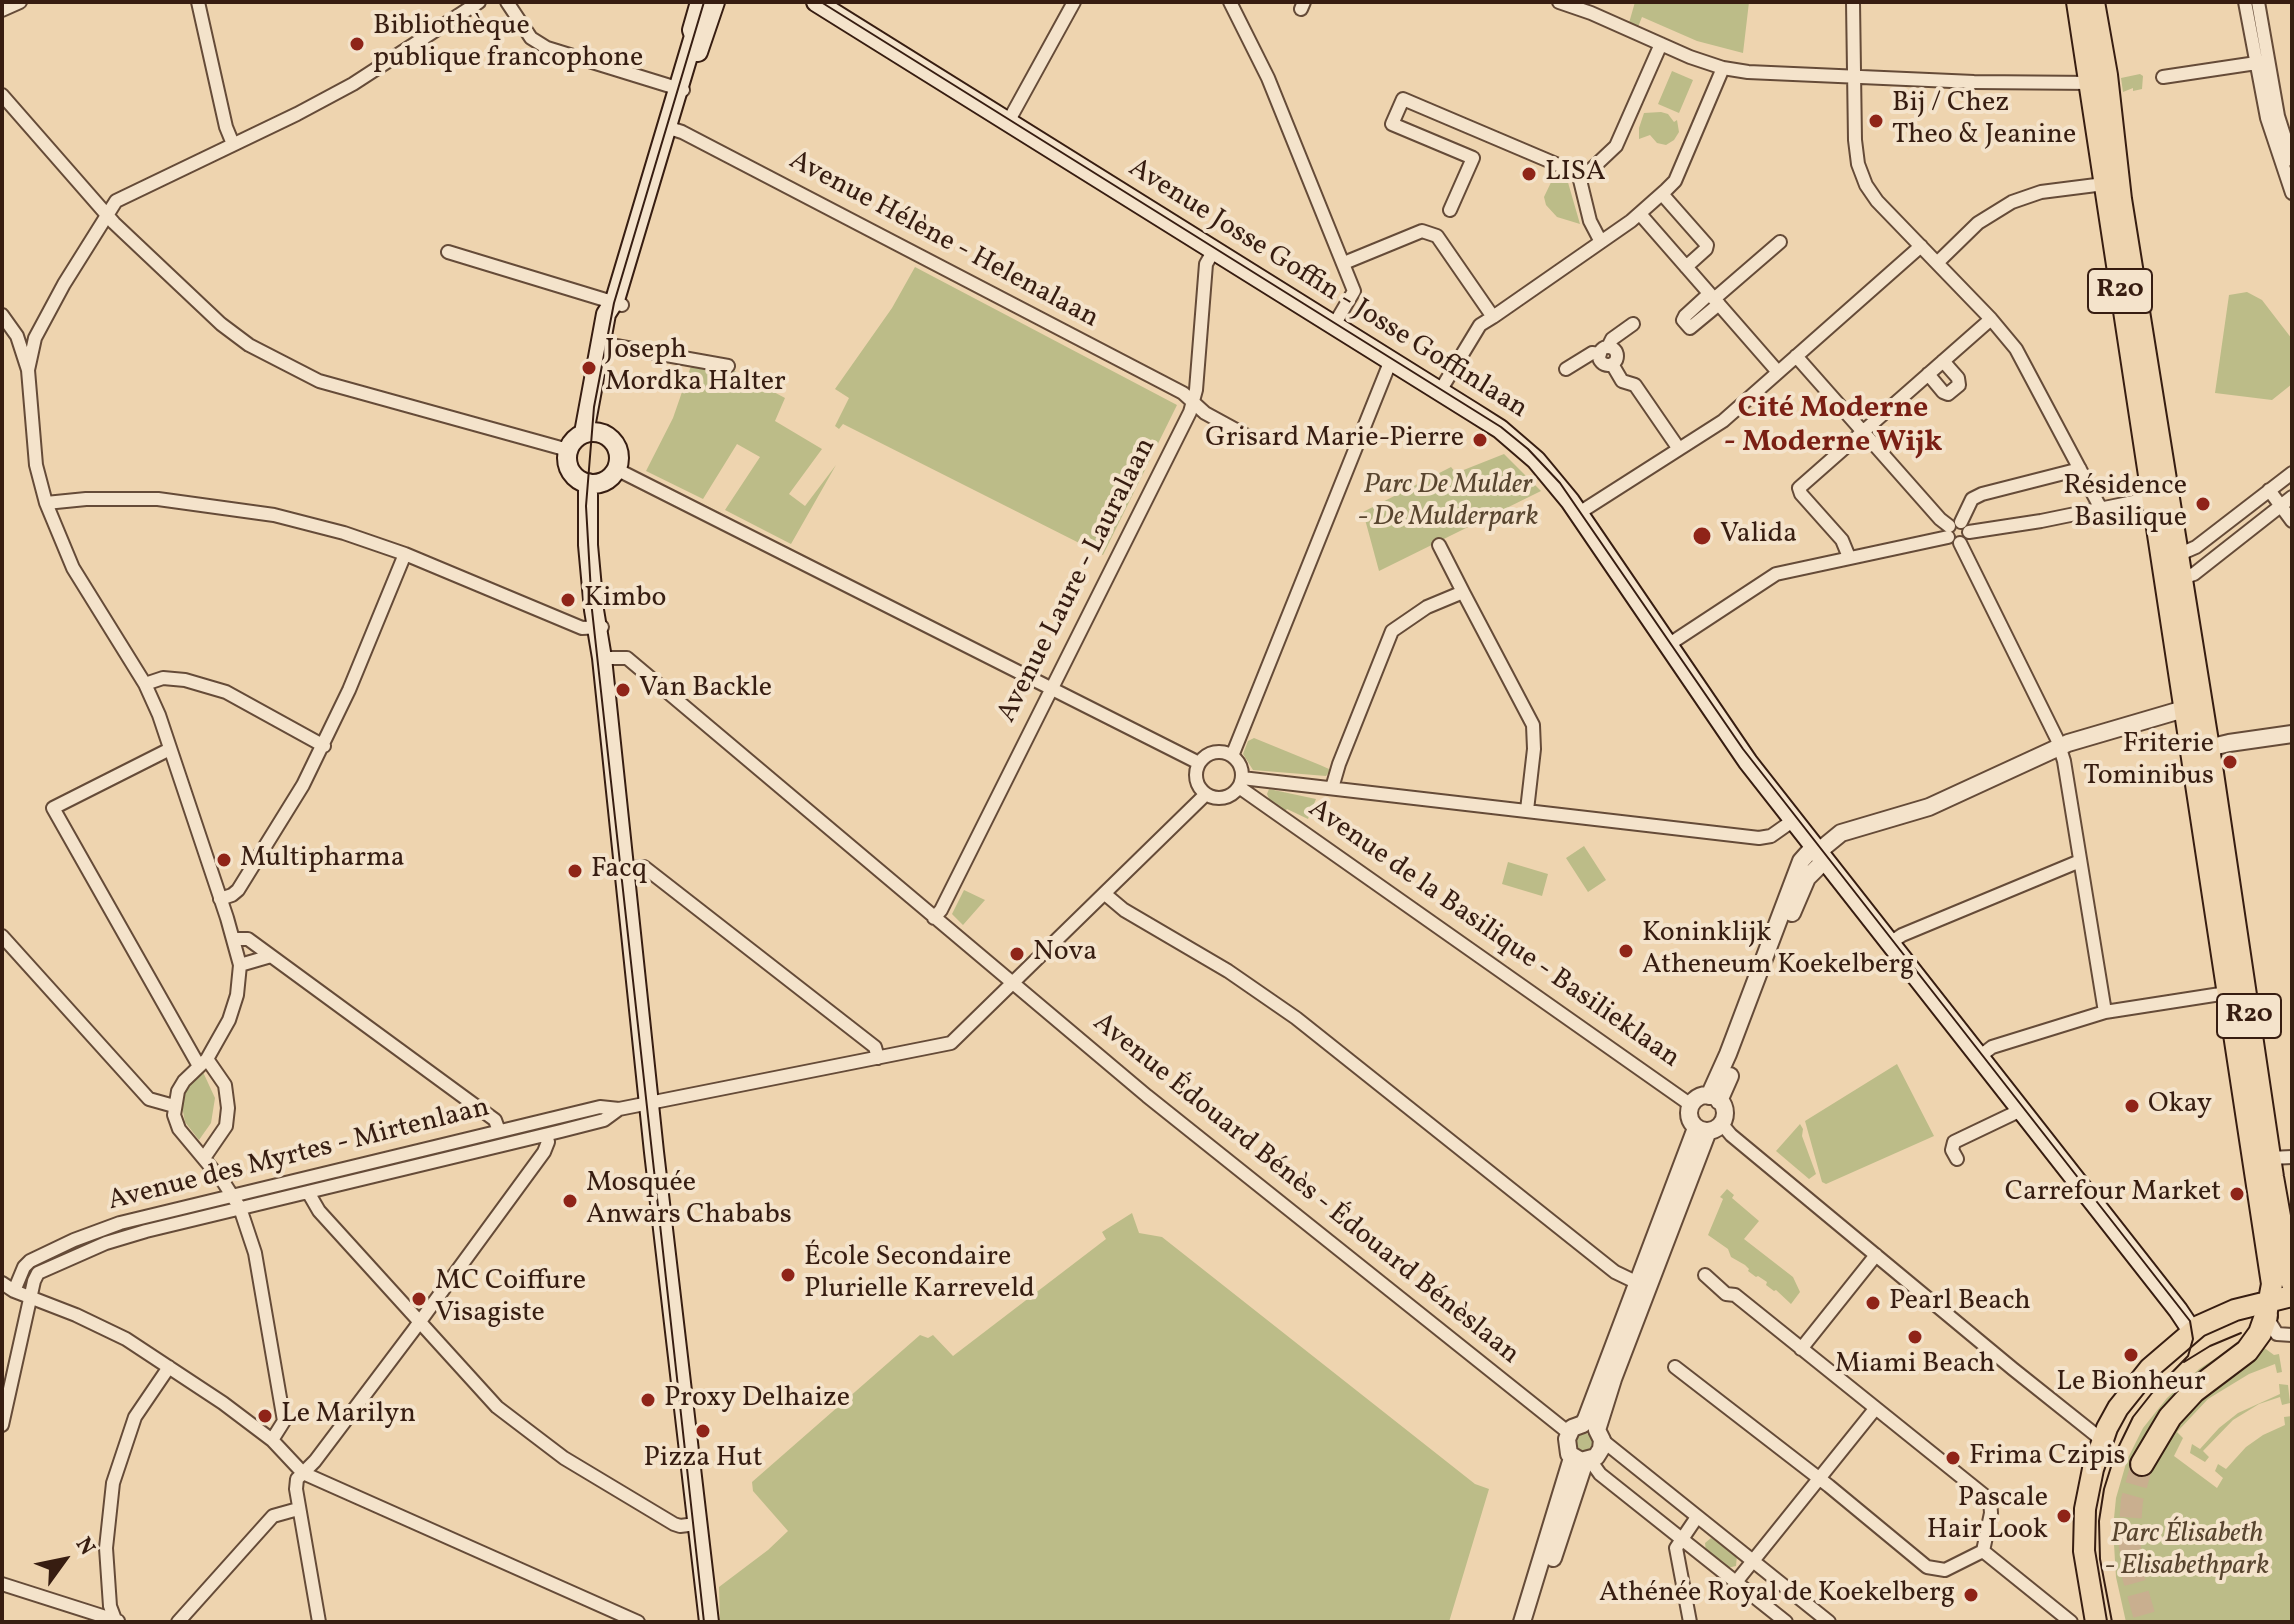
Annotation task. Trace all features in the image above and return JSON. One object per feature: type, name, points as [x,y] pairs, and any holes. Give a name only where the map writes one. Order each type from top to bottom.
[{"type":"highway","name":"R20","points":[[2142,1464],[2159,1431],[2175,1410],[2194,1391],[2247,1351],[2260,1333],[2268,1309]]},
{"type":"main road","points":[[682,89],[700,2]]},
{"type":"main road","points":[[590,433],[606,314],[618,304],[682,89],[715,2]]},
{"type":"main road","name":"Avenue Josse Goffin - Josse Goffinlaan","points":[[816,2],[1391,360],[1500,429],[1526,450],[1579,513],[1718,720],[1820,858]]},
{"type":"main road","name":"R20","points":[[2077,2],[2098,83],[2121,199],[2160,496]]},
{"type":"main road","name":"R20","points":[[2094,2],[2104,184],[2174,581],[2208,748],[2292,1284]]},
{"type":"main road","points":[[590,433],[605,435],[614,443],[619,458],[611,477],[593,483],[578,479],[570,470],[568,450],[574,440],[590,433]]},
{"type":"main road","points":[[593,483],[588,545],[601,627],[658,1176],[709,1622]]},
{"type":"main road","name":"R20","points":[[2174,581],[2191,761],[2272,1284],[2268,1309]]},
{"type":"main road","name":"Avenue Josse Goffin - Josse Goffinlaan","points":[[1718,720],[1725,741],[1788,824],[1820,858]]},
{"type":"main road","points":[[1820,858],[1890,943],[2192,1331]]},
{"type":"main road","points":[[2094,1616],[2083,1530],[2088,1489],[2102,1440],[2118,1408],[2136,1383],[2192,1331],[2235,1310],[2268,1309],[2292,1296]]},
{"type":"main road","points":[[696,1524],[689,1539],[699,1622]]},
{"type":"street","points":[[2,10],[20,2]]},
{"type":"street","points":[[198,2],[226,127],[233,144]]},
{"type":"street","points":[[28,370],[35,338],[116,201],[353,84],[479,2]]},
{"type":"street","points":[[507,2],[531,38],[547,48],[682,89]]},
{"type":"street","points":[[1008,122],[1074,2]]},
{"type":"street","points":[[1230,2],[1262,64],[1354,291],[1334,325]]},
{"type":"street","points":[[1559,2],[1723,68],[1748,72],[1854,78],[2098,83]]},
{"type":"street","points":[[1853,2],[1855,140],[1858,164],[1866,185],[2016,349],[2100,507]]},
{"type":"street","points":[[2245,2],[2292,160]]},
{"type":"street","points":[[2258,2],[2267,118],[2292,193]]},
{"type":"street","points":[[1601,242],[1590,221],[1580,188],[1582,175],[1616,146],[1661,44]]},
{"type":"street","points":[[2163,77],[2261,62]]},
{"type":"street","points":[[1440,391],[1480,325],[1640,214],[1675,181],[1723,68]]},
{"type":"street","points":[[2,95],[106,214],[221,324],[277,361],[319,381],[568,450]]},
{"type":"street","points":[[1450,210],[1473,158],[1392,124],[1403,99],[1582,175]]},
{"type":"street","name":"Avenue Hélène - Helenalaan","points":[[670,128],[1183,393],[1192,404],[1249,437]]},
{"type":"street","points":[[1937,263],[1978,223],[2012,202],[2041,192],[2104,184]]},
{"type":"street","points":[[1662,194],[1707,245],[1686,267]]},
{"type":"street","points":[[1640,214],[1778,372]]},
{"type":"street","points":[[1344,263],[1422,231],[1430,232],[1437,236],[1493,317]]},
{"type":"street","points":[[1714,299],[1780,242]]},
{"type":"street","points":[[1579,513],[1723,421],[1921,246]]},
{"type":"street","name":"Avenue Laure - Lauralaan","points":[[934,918],[941,910],[1192,404],[1206,264],[1214,250]]},
{"type":"street","points":[[448,252],[618,304]]},
{"type":"street","points":[[2,315],[17,336],[28,370],[36,465],[46,503],[73,568],[145,684],[170,749],[240,965],[234,1008],[203,1062],[184,1081],[174,1106],[179,1129],[240,1208],[255,1253],[284,1421],[272,1440]]},
{"type":"street","points":[[1849,557],[1842,540],[1799,488],[1991,319]]},
{"type":"street","points":[[1604,351],[1612,339],[1633,324]]},
{"type":"street","points":[[17,336],[35,338]]},
{"type":"street","points":[[604,344],[728,366]]},
{"type":"street","points":[[1566,369],[1592,353],[1604,351],[1617,354],[1612,364],[1622,381],[1635,385],[1679,449]]},
{"type":"street","points":[[1796,356],[1940,519],[1957,532],[2059,747],[2105,1012]]},
{"type":"street","points":[[1232,756],[1391,360]]},
{"type":"street","points":[[1928,374],[1948,394],[1959,385],[1958,378],[1943,361]]},
{"type":"street","points":[[616,469],[1199,763]]},
{"type":"street","points":[[1957,532],[1972,499],[2080,469]]},
{"type":"street","points":[[2170,557],[2196,547],[2292,473]]},
{"type":"street","points":[[2269,490],[2292,521]]},
{"type":"street","points":[[1668,645],[1776,574],[1957,532],[2041,521],[2160,496]]},
{"type":"street","points":[[2174,581],[2194,574],[2292,497]]},
{"type":"street","points":[[46,503],[86,499],[158,499],[274,515],[330,529],[405,554],[582,628],[601,627]]},
{"type":"street","points":[[1439,545],[1533,725],[1534,749],[1527,810]]},
{"type":"street","points":[[220,899],[238,890],[324,746],[405,554]]},
{"type":"street","points":[[1332,788],[1392,631],[1427,607],[1463,592]]},
{"type":"street","name":"Avenue Édouard Bénès - Édouard Bénèslaan","points":[[602,658],[627,658],[1147,1096],[1588,1432],[1829,1622]]},
{"type":"street","points":[[145,684],[163,678],[185,680],[226,692],[324,746]]},
{"type":"street","points":[[1714,1098],[1801,861],[1820,858],[1841,833],[1929,807],[2059,747],[2184,709],[2208,748]]},
{"type":"street","points":[[2191,761],[2208,748],[2292,734]]},
{"type":"street","points":[[170,749],[53,808],[203,1062],[225,1085],[228,1108],[226,1126],[204,1158]]},
{"type":"street","points":[[1240,782],[1240,765],[1232,756],[1214,752],[1199,763],[1198,783],[1206,794],[1224,797],[1240,782],[1274,781],[1759,838],[1771,836],[1788,824]]},
{"type":"street","name":"Avenue de la Basilique - Basilieklaan","points":[[1267,805],[1262,796],[1274,781]]},
{"type":"street","name":"Avenue de la Basilique - Basilieklaan","points":[[1240,782],[1267,805],[1691,1105]]},
{"type":"street","name":"Avenue des Myrtes - Mirtenlaan","points":[[30,1298],[38,1273],[124,1237],[604,1120],[619,1109],[651,1096],[951,1043],[1206,794]]},
{"type":"street","points":[[1890,943],[1902,935],[2080,861]]},
{"type":"street","points":[[625,869],[644,867],[875,1047],[878,1058]]},
{"type":"street","points":[[1105,894],[1124,910],[1228,971],[1296,1018],[1615,1272],[1643,1285]]},
{"type":"street","points":[[2,936],[149,1099],[174,1106]]},
{"type":"street","points":[[233,939],[248,939],[495,1120],[499,1131]]},
{"type":"street","points":[[240,965],[271,956]]},
{"type":"street","points":[[1979,1057],[1992,1047],[2105,1012],[2227,993]]},
{"type":"street","points":[[1714,1098],[1700,1097],[1691,1105],[1689,1115],[1708,1127],[1731,1135],[2102,1440]]},
{"type":"street","points":[[1714,1098],[1724,1112],[1708,1127],[1643,1285],[1613,1379],[1588,1432],[1566,1444],[1786,1622]]},
{"type":"street","name":"Avenue des Myrtes - Mirtenlaan","points":[[8,1294],[24,1267],[51,1250],[120,1223],[600,1107],[619,1109]]},
{"type":"street","points":[[1957,1159],[1952,1150],[1954,1142],[2021,1110]]},
{"type":"street","points":[[319,1622],[298,1509],[297,1479],[419,1323],[544,1152],[548,1142],[546,1135]]},
{"type":"street","points":[[2270,1158],[2292,1157]]},
{"type":"street","points":[[308,1192],[319,1211],[487,1398],[540,1442],[674,1524],[696,1524]]},
{"type":"street","points":[[1801,1349],[1876,1255]]},
{"type":"street","points":[[1705,1275],[1726,1294],[1735,1295],[1990,1500],[1991,1513],[1983,1551]]},
{"type":"street","points":[[2,1283],[8,1285],[8,1294],[30,1298],[104,1328],[169,1367],[272,1440],[303,1473],[638,1622]]},
{"type":"street","points":[[2,1425],[30,1298]]},
{"type":"street","points":[[2268,1309],[2277,1334],[2292,1335]]},
{"type":"street","points":[[117,1621],[110,1606],[106,1548],[113,1483],[135,1417],[169,1367]]},
{"type":"street","points":[[1675,1367],[1927,1567],[1945,1570],[1983,1551]]},
{"type":"street","points":[[1736,1582],[1875,1409]]},
{"type":"street","points":[[1522,1622],[1583,1460],[1599,1453],[1588,1432]]},
{"type":"street","points":[[1533,1622],[1583,1460]]},
{"type":"street","points":[[178,1622],[273,1516],[298,1509]]},
{"type":"street","points":[[1690,1622],[1676,1548],[1697,1517]]},
{"type":"street","points":[[1983,1551],[2070,1621],[2078,1614],[2094,1616]]},
{"type":"street","points":[[2,1584],[117,1621]]},
{"type":"green space","points":[[1635,2],[1749,2],[1743,53],[1697,41],[1642,17],[1638,27],[1629,23]]},
{"type":"green space","points":[[1672,71],[1693,80],[1679,113],[1658,104]]},
{"type":"green space","points":[[2143,76],[2142,89],[2123,92],[2121,78]]},
{"type":"green space","points":[[1644,113],[1668,114],[1674,122],[1677,120],[1679,132],[1674,140],[1666,145],[1657,143],[1650,135],[1639,139]]},
{"type":"green space","points":[[1555,174],[1567,179],[1580,224],[1557,217],[1546,205],[1544,197]]},
{"type":"green space","points":[[915,267],[1177,405],[1103,555],[843,424],[839,429],[835,426],[849,398],[835,389],[892,308]]},
{"type":"green space","points":[[2247,292],[2262,300],[2292,339],[2292,384],[2272,400],[2215,393],[2229,295]]},
{"type":"green space","points":[[691,366],[723,373],[727,367],[785,398],[775,421],[822,449],[789,494],[805,506],[836,465],[791,544],[725,510],[760,457],[737,444],[703,499],[646,471],[673,418]]},
{"type":"green space","name":"Parc De Mulder - De Mulderpark","points":[[1504,454],[1541,491],[1379,571],[1363,512],[1451,467],[1456,473]]},
{"type":"green space","points":[[1254,738],[1329,769],[1329,772],[1326,776],[1253,770],[1243,754],[1248,741]]},
{"type":"green space","points":[[1269,789],[1316,799],[1308,819],[1287,809],[1285,811],[1270,801],[1267,794]]},
{"type":"green space","points":[[1584,846],[1606,880],[1588,892],[1566,858]]},
{"type":"green space","points":[[1508,862],[1548,874],[1542,896],[1502,884]]},
{"type":"green space","points":[[964,890],[985,900],[963,925],[952,914]]},
{"type":"green space","points":[[1897,1064],[1934,1136],[1826,1184],[1822,1182],[1805,1121]]},
{"type":"green space","points":[[203,1072],[215,1098],[211,1123],[199,1140],[185,1122],[181,1101],[189,1083]]},
{"type":"green space","points":[[1800,1124],[1816,1174],[1809,1179],[1776,1151]]},
{"type":"green space","points":[[1727,1189],[1734,1195],[1732,1198],[1759,1221],[1744,1239],[1793,1277],[1800,1292],[1791,1304],[1708,1235],[1723,1199],[1720,1197]]},
{"type":"green space","points":[[1132,1213],[1139,1233],[1162,1237],[1475,1484],[1489,1489],[1449,1622],[720,1622],[719,1587],[788,1531],[753,1491],[752,1482],[920,1335],[928,1338],[933,1335],[953,1356],[1106,1239],[1102,1232]]},
{"type":"green space","name":"Parc Élisabeth - Elisabethpark","points":[[2248,1334],[2172,1423],[2259,1344],[2274,1355],[2279,1354],[2282,1372],[2277,1373],[2275,1364],[2249,1374],[2208,1399],[2177,1432],[2183,1438],[2174,1456],[2217,1488],[2223,1478],[2215,1471],[2218,1464],[2226,1469],[2246,1447],[2285,1425],[2284,1417],[2292,1416],[2292,1622],[2126,1622],[2116,1577],[2113,1528],[2116,1498],[2127,1460],[2143,1428],[2167,1398],[2199,1369]]},
{"type":"green space","points":[[2279,1384],[2288,1385],[2290,1403],[2282,1405],[2280,1397],[2259,1404],[2233,1420],[2203,1451],[2209,1457],[2205,1462],[2190,1453],[2192,1444],[2200,1449],[2238,1413],[2280,1394]]},
{"type":"green space","points":[[1584,1433],[1591,1436],[1594,1443],[1591,1450],[1584,1453],[1577,1450],[1574,1443],[1577,1436]]},
{"type":"green space","points":[[1711,1538],[1737,1555],[1736,1566],[1727,1568],[1706,1552],[1705,1543]]},
{"type":"tunnel","points":[[2142,1464],[2132,1500],[2129,1538],[2133,1576],[2146,1622]]},
{"type":"tram line","points":[[704,2],[614,303],[594,407],[586,506],[592,610],[704,1622]]},
{"type":"tram line","points":[[821,2],[1501,427],[1528,449],[1560,483],[1743,749],[2190,1321],[2193,1339],[2188,1356],[2133,1417],[2115,1454],[2104,1489],[2099,1521],[2100,1559],[2112,1622]]},
{"type":"tram line","points":[[2184,1362],[2210,1346],[2241,1333]]},
{"type":"place","name":"Bibliothèque publique francophone","points":[[357,44]]},
{"type":"place","name":"Bij / Chez Theo & Jeanine","points":[[1876,121]]},
{"type":"place","name":"LISA","points":[[1529,174]]},
{"type":"place","name":"Joseph Mordka Halter","points":[[589,368]]},
{"type":"place","name":"Grisard Marie-Pierre","points":[[1480,440]]},
{"type":"place","name":"Résidence Basilique","points":[[2203,504]]},
{"type":"place","name":"Valida","points":[[1702,536]]},
{"type":"place","name":"Kimbo","points":[[568,600]]},
{"type":"place","name":"Van Backle","points":[[623,690]]},
{"type":"place","name":"Friterie Tominibus","points":[[2230,762]]},
{"type":"place","name":"Multipharma","points":[[224,860]]},
{"type":"place","name":"Facq","points":[[575,871]]},
{"type":"place","name":"Koninklijk Atheneum Koekelberg","points":[[1626,951]]},
{"type":"place","name":"Nova","points":[[1017,954]]},
{"type":"place","name":"Okay","points":[[2132,1106]]},
{"type":"place","name":"Carrefour Market","points":[[2237,1194]]},
{"type":"place","name":"Mosquée Anwars Chababs","points":[[570,1201]]},
{"type":"place","name":"École Secondaire Plurielle Karreveld","points":[[788,1275]]},
{"type":"place","name":"MC Coiffure Visagiste","points":[[419,1299]]},
{"type":"place","name":"Pearl Beach","points":[[1873,1303]]},
{"type":"place","name":"Miami Beach","points":[[1915,1337]]},
{"type":"place","name":"Le Bionheur","points":[[2131,1355]]},
{"type":"place","name":"Proxy Delhaize","points":[[648,1400]]},
{"type":"place","name":"Le Marilyn","points":[[265,1416]]},
{"type":"place","name":"Pizza Hut","points":[[703,1431]]},
{"type":"place","name":"Frima Czipis","points":[[1953,1458]]},
{"type":"place","name":"Pascale Hair Look","points":[[2064,1516]]},
{"type":"place","name":"Athénée Royal de Koekelberg","points":[[1971,1595]]},
{"type":"district","name":"Cité Moderne - Moderne Wijk","points":[[1833,427]]}]
